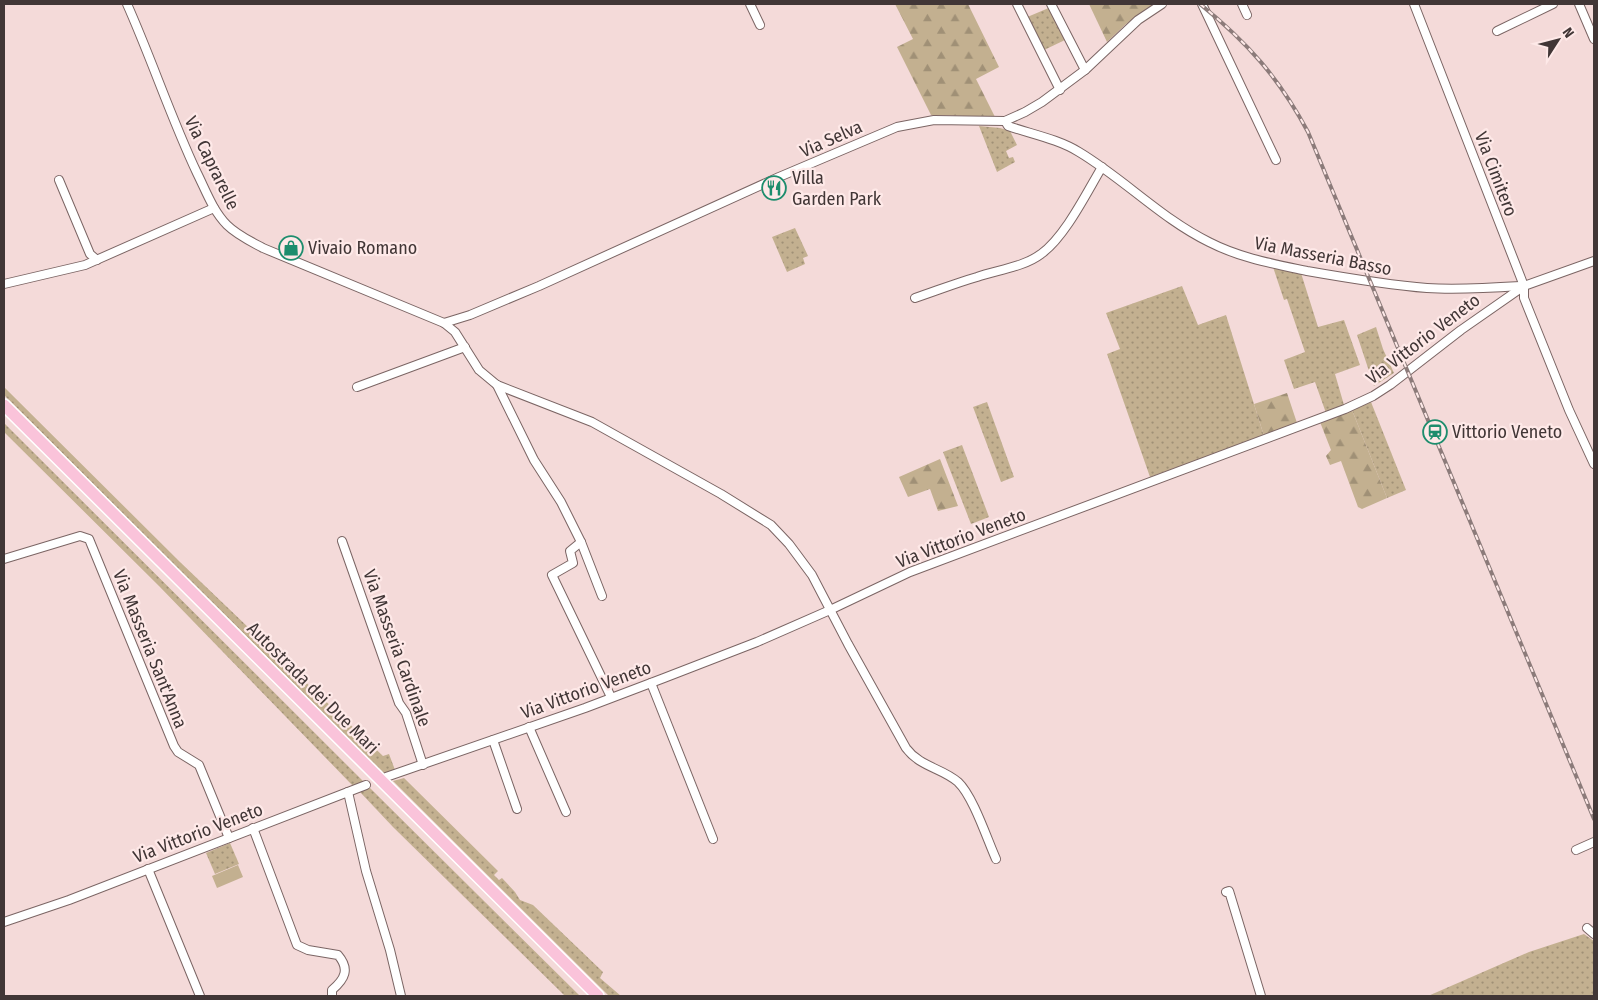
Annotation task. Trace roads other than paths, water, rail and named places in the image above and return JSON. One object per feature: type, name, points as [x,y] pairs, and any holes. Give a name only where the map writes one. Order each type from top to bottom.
[{"type":"highway","name":"Autostrada dei Due Mari","points":[[4,405],[598,996]]},
{"type":"highway","name":"Autostrada dei Due Mari","points":[[4,416],[587,996]]},
{"type":"street","name":"Via Caprarelle","points":[[127,4],[156,72],[176,127],[214,208],[226,224],[248,240],[444,323],[455,332],[479,370],[496,385]]},
{"type":"street","points":[[750,4],[760,25]]},
{"type":"street","points":[[1017,4],[1060,90]]},
{"type":"street","points":[[1051,4],[1085,70]]},
{"type":"street","name":"Via Selva","points":[[444,323],[470,315],[897,127],[934,120],[1005,121],[1025,112],[1060,90],[1085,70],[1138,20],[1162,4]]},
{"type":"street","points":[[1202,4],[1276,160]]},
{"type":"street","points":[[1242,4],[1247,15]]},
{"type":"street","name":"Via Cimitero","points":[[1414,4],[1524,286],[1524,298],[1569,410],[1594,464]]},
{"type":"street","points":[[1497,31],[1553,4]]},
{"type":"street","points":[[1579,4],[1594,39]]},
{"type":"street","name":"Via Masseria Basso","points":[[1005,121],[1008,126],[1077,151],[1193,233],[1211,243],[1262,262],[1379,284],[1476,289],[1524,286]]},
{"type":"street","points":[[916,298],[1029,261],[1041,254],[1052,244],[1071,217],[1102,167]]},
{"type":"street","points":[[59,180],[91,256],[97,260]]},
{"type":"street","points":[[4,284],[75,268],[214,208]]},
{"type":"street","points":[[1524,286],[1594,261]]},
{"type":"street","name":"Via Vittorio Veneto","points":[[386,777],[651,683],[757,642],[910,572],[1360,402],[1390,385],[1461,330],[1524,286]]},
{"type":"street","name":"Via Selva","points":[[455,332],[470,315]]},
{"type":"street","points":[[357,387],[465,347]]},
{"type":"street","points":[[496,385],[592,422],[713,489],[760,517],[771,526],[800,557],[812,575],[906,748],[916,759],[950,777],[960,785],[974,809],[996,859]]},
{"type":"street","points":[[496,385],[534,460],[555,492],[581,542],[602,596]]},
{"type":"street","name":"Via Masseria Sant'Anna","points":[[4,559],[80,536],[89,538],[174,746],[178,752],[199,765],[229,838]]},
{"type":"street","name":"Via Masseria Cardinale","points":[[342,541],[399,703],[406,712],[423,765]]},
{"type":"street","points":[[581,542],[570,552],[573,564],[552,575],[611,697]]},
{"type":"street","points":[[651,683],[713,838]]},
{"type":"street","points":[[529,727],[566,812]]},
{"type":"street","points":[[493,740],[517,809]]},
{"type":"street","name":"Via Vittorio Veneto","points":[[4,922],[69,900],[366,785]]},
{"type":"street","points":[[348,792],[366,871],[390,950],[401,996]]},
{"type":"street","points":[[254,828],[297,945],[308,950],[338,955],[344,962],[344,976],[340,984],[332,990],[332,996]]},
{"type":"street","points":[[1576,850],[1594,842]]},
{"type":"street","points":[[148,869],[200,996]]},
{"type":"street","points":[[1226,892],[1230,891],[1262,996]]},
{"type":"street","points":[[1587,928],[1594,934]]},
{"type":"railway","points":[[1200,4],[1248,47],[1261,62],[1286,95],[1308,132],[1594,819]]},
{"type":"place","name":"Villa Garden Park","points":[[774,188]]},
{"type":"place","name":"Vivaio Romano","points":[[291,248]]},
{"type":"place","name":"Vittorio Veneto","points":[[1435,432]]}]
